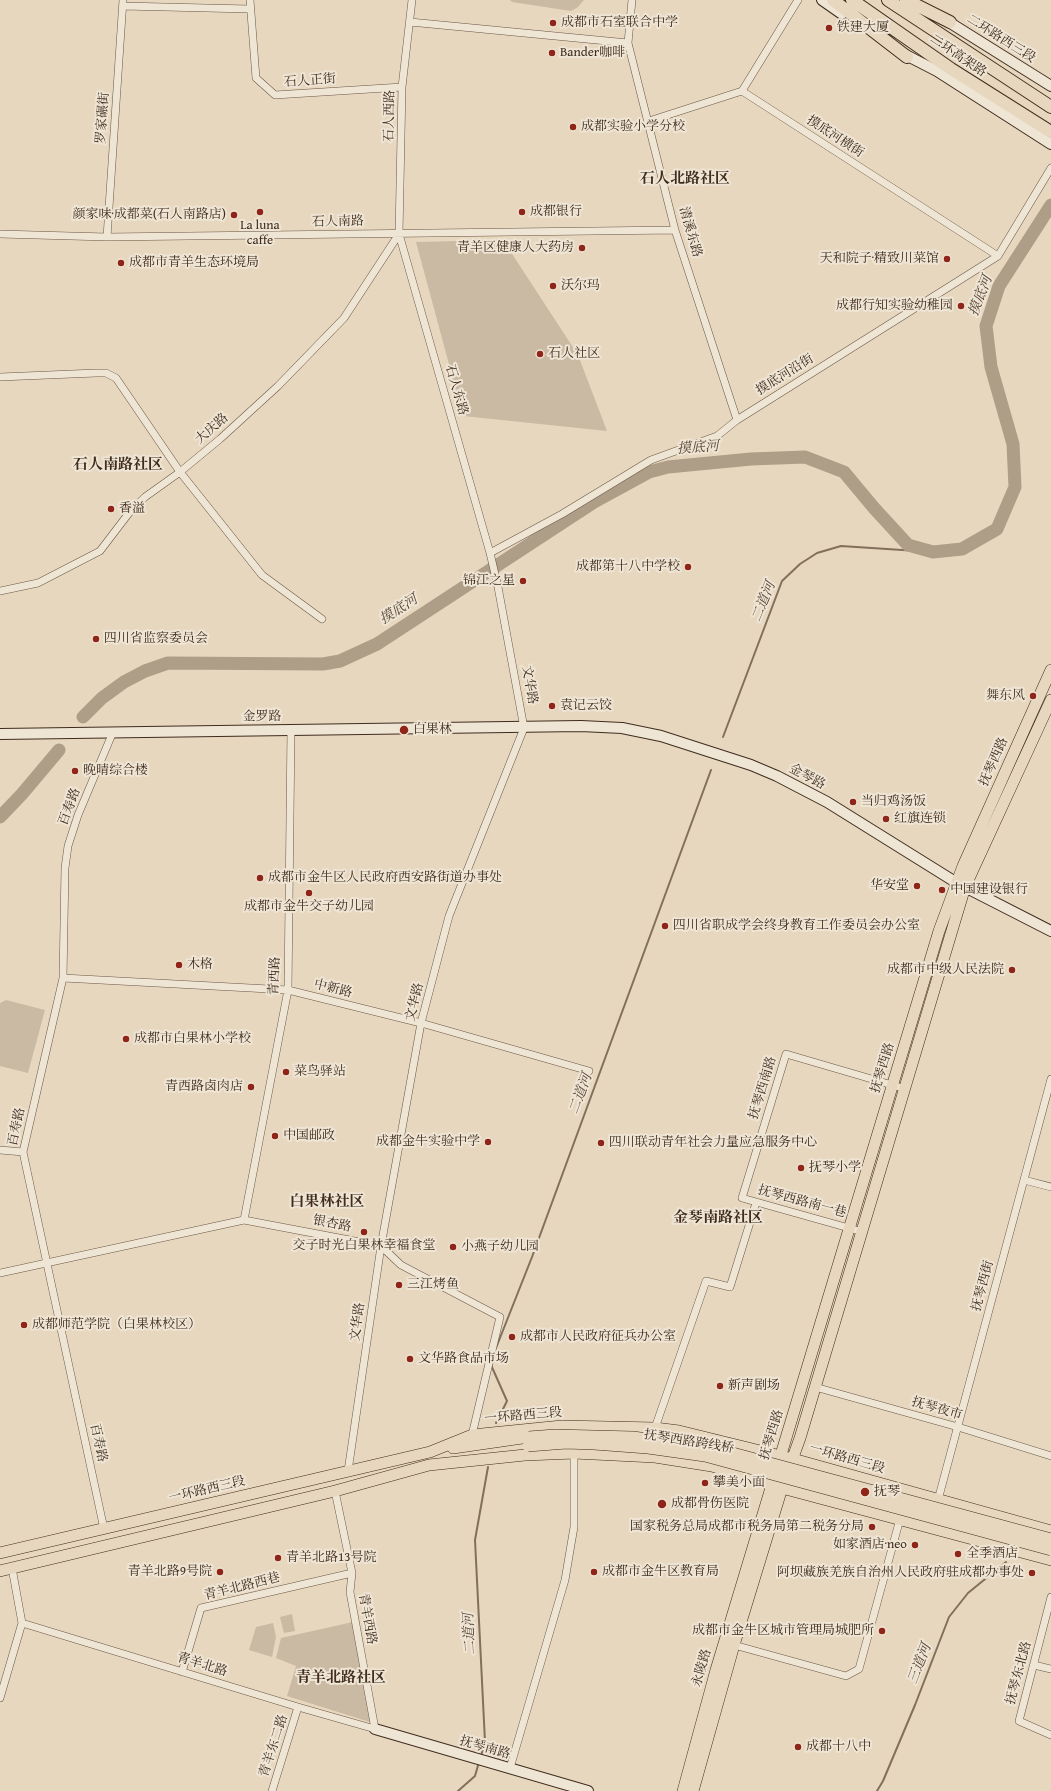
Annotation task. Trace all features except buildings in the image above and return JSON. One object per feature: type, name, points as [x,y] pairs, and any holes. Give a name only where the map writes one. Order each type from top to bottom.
[{"type":"highway","points":[[833,0],[849,4],[907,57]]},
{"type":"highway","name":"二环高架路","points":[[888,0],[1051,107]]},
{"type":"highway","points":[[906,0],[950,22]]},
{"type":"highway","name":"二环高架路","points":[[849,4],[1051,132]]},
{"type":"main road","name":"抚琴西路","points":[[777,1487],[792,1459],[815,1387],[961,885],[1051,670]]},
{"type":"main road","name":"抚琴西路","points":[[777,1487],[781,1456],[896,1086],[939,931],[1051,700]]},
{"type":"main road","name":"一环路西三段","points":[[0,1553],[430,1452],[472,1435],[562,1426],[655,1428],[679,1431],[781,1456],[1051,1530]]},
{"type":"main road","name":"抚琴西路跨线桥","points":[[528,1441],[556,1435],[632,1437],[718,1449],[1051,1539]]},
{"type":"main road","points":[[430,1452],[473,1444],[528,1441]]},
{"type":"main road","points":[[0,1571],[336,1491],[429,1465],[528,1441]]},
{"type":"main road","name":"抚琴西路跨线桥","points":[[528,1441],[648,1448],[705,1456],[1051,1550]]},
{"type":"main road","points":[[429,1465],[525,1455],[574,1453],[655,1457],[712,1466],[777,1487],[1051,1560]]},
{"type":"main road","name":"永陵路","points":[[693,1791],[777,1487]]},
{"type":"main road","name":"永陵路","points":[[683,1791],[716,1670],[777,1487]]},
{"type":"street","name":"石人正街","points":[[250,0],[249,9],[256,78],[275,96],[402,87]]},
{"type":"street","name":"石人西路","points":[[399,234],[402,87],[412,0]]},
{"type":"street","name":"清溪东路","points":[[632,0],[628,43],[649,121],[675,230],[737,420]]},
{"type":"street","points":[[649,121],[742,91],[798,0]]},
{"type":"street","points":[[822,0],[907,57],[937,71],[1051,144]]},
{"type":"street","name":"二环路西三段","points":[[917,0],[1051,86]]},
{"type":"street","points":[[123,3],[249,9]]},
{"type":"street","name":"罗家碾街","points":[[107,237],[123,3]]},
{"type":"street","points":[[410,22],[628,43]]},
{"type":"street","name":"摸底河横街","points":[[742,91],[998,256]]},
{"type":"street","name":"摸底河沿街","points":[[490,553],[562,514],[651,460],[717,436],[737,420],[998,256],[1051,168]]},
{"type":"street","name":"石人南路","points":[[0,234],[107,237],[675,230]]},
{"type":"street","name":"大庆路","points":[[0,591],[38,583],[100,551],[129,513],[144,497],[180,472],[220,439],[278,386],[344,318],[399,234]]},
{"type":"street","name":"石人东路","points":[[399,234],[490,553]]},
{"type":"street","points":[[0,377],[106,373],[116,378],[180,472],[262,575],[322,619]]},
{"type":"street","name":"文华路","points":[[348,1471],[381,1246],[421,1023],[449,916],[524,728],[498,587],[490,553]]},
{"type":"street","name":"金琴路","points":[[524,728],[581,726],[622,728],[661,736],[751,764],[827,802],[961,885],[1051,930]]},
{"type":"street","name":"金罗路","points":[[0,734],[524,728]]},
{"type":"street","name":"青西路","points":[[244,1220],[288,990],[291,730]]},
{"type":"street","name":"百寿路","points":[[104,1529],[23,1152],[63,978],[65,868],[68,846],[78,815],[113,732]]},
{"type":"street","name":"中新路","points":[[63,978],[288,990],[421,1023],[589,1071]]},
{"type":"street","name":"抚琴西南路","points":[[742,1198],[786,1054],[896,1086]]},
{"type":"street","name":"抚琴西街","points":[[938,1500],[1051,1079]]},
{"type":"street","points":[[0,1150],[23,1152]]},
{"type":"street","points":[[1024,1180],[1051,1188]]},
{"type":"street","name":"抚琴西路南一巷","points":[[742,1198],[853,1228]]},
{"type":"street","points":[[655,1428],[706,1281],[730,1287],[756,1203]]},
{"type":"street","name":"银杏路","points":[[0,1273],[244,1220],[381,1246]]},
{"type":"street","points":[[381,1246],[401,1265],[500,1317],[472,1435]]},
{"type":"street","name":"抚琴夜市","points":[[815,1387],[958,1427],[1051,1456]]},
{"type":"street","points":[[510,1768],[565,1580],[574,1527],[574,1453]]},
{"type":"street","name":"青羊西路","points":[[336,1491],[352,1573],[350,1592],[375,1729]]},
{"type":"street","points":[[734,1645],[846,1676],[859,1669],[900,1519]]},
{"type":"street","points":[[0,1698],[22,1623],[12,1568]]},
{"type":"street","name":"青羊北路西巷","points":[[182,1672],[202,1608],[352,1573]]},
{"type":"street","name":"抚琴东北路","points":[[1051,1597],[1019,1721],[1051,1735]]},
{"type":"street","name":"青羊北路","points":[[22,1623],[375,1729]]},
{"type":"street","points":[[1034,1665],[1051,1669]]},
{"type":"street","name":"青羊东二路","points":[[272,1791],[298,1707]]},
{"type":"street","name":"抚琴南路","points":[[375,1729],[588,1791]]},
{"type":"shaded area","points":[[510,0],[584,0],[578,7],[571,11],[512,2]]},
{"type":"shaded area","points":[[503,240],[578,355],[607,431],[463,416],[416,242]]},
{"type":"shaded area","points":[[6,1000],[45,1010],[28,1073],[0,1066],[0,1003]]},
{"type":"shaded area","points":[[292,1614],[295,1631],[284,1633],[280,1617]]},
{"type":"shaded area","points":[[353,1622],[373,1723],[287,1696],[296,1666],[276,1658],[281,1638]]},
{"type":"shaded area","points":[[273,1623],[276,1637],[272,1657],[249,1650],[256,1627]]},
{"type":"waterway","name":"摸底河","points":[[83,717],[102,698],[124,682],[145,671],[168,663],[323,664],[340,661],[377,644],[594,502],[649,472],[668,467],[751,459],[805,457],[844,472],[908,545],[933,552],[962,549],[997,529],[1015,487],[1013,444],[991,367],[986,326],[999,286],[1051,205]]},
{"type":"waterway","name":"二道河","points":[[723,737],[782,581],[800,564],[817,553],[841,546],[933,552]]},
{"type":"waterway","name":"摸底河","points":[[0,817],[22,794],[59,750]]},
{"type":"waterway","name":"二道河","points":[[496,1348],[532,1257],[711,770]]},
{"type":"waterway","name":"二道河","points":[[491,1365],[507,1401],[496,1423]]},
{"type":"waterway","name":"二道河","points":[[481,1756],[485,1742],[475,1540],[488,1467]]},
{"type":"waterway","name":"三道河","points":[[877,1791],[883,1781],[915,1705],[949,1617],[968,1593],[1006,1562]]},
{"type":"waterway","name":"二道河","points":[[458,1791],[475,1776],[479,1762]]},
{"type":"place","name":"成都市石室联合中学","points":[[553,23]]},
{"type":"place","name":"铁建大厦","points":[[829,28]]},
{"type":"place","name":"Bander咖啡","points":[[552,53]]},
{"type":"place","name":"成都实验小学分校","points":[[573,127]]},
{"type":"place","name":"La luna caffe","points":[[260,212]]},
{"type":"place","name":"成都银行","points":[[522,212]]},
{"type":"place","name":"颜家味·成都菜(石人南路店)","points":[[234,215]]},
{"type":"place","name":"青羊区健康人大药房","points":[[582,248]]},
{"type":"place","name":"天和院子·精致川菜馆","points":[[947,259]]},
{"type":"place","name":"成都市青羊生态环境局","points":[[121,263]]},
{"type":"place","name":"沃尔玛","points":[[553,286]]},
{"type":"place","name":"成都行知实验幼稚园","points":[[961,306]]},
{"type":"place","name":"石人社区","points":[[540,354]]},
{"type":"place","name":"香溢","points":[[111,509]]},
{"type":"place","name":"成都第十八中学校","points":[[688,567]]},
{"type":"place","name":"锦江之星","points":[[523,581]]},
{"type":"place","name":"四川省监察委员会","points":[[96,639]]},
{"type":"place","name":"舞东风","points":[[1033,696]]},
{"type":"place","name":"袁记云饺","points":[[552,706]]},
{"type":"place","name":"白果林","points":[[404,730]]},
{"type":"place","name":"晚晴综合楼","points":[[75,771]]},
{"type":"place","name":"当归鸡汤饭","points":[[853,802]]},
{"type":"place","name":"红旗连锁","points":[[886,819]]},
{"type":"place","name":"成都市金牛区人民政府西安路街道办事处","points":[[260,878]]},
{"type":"place","name":"华安堂","points":[[917,886]]},
{"type":"place","name":"中国建设银行","points":[[942,890]]},
{"type":"place","name":"成都市金牛交子幼儿园","points":[[309,893]]},
{"type":"place","name":"四川省职成学会终身教育工作委员会办公室","points":[[665,926]]},
{"type":"place","name":"木格","points":[[179,965]]},
{"type":"place","name":"成都市中级人民法院","points":[[1012,970]]},
{"type":"place","name":"成都市白果林小学校","points":[[126,1039]]},
{"type":"place","name":"菜鸟驿站","points":[[286,1072]]},
{"type":"place","name":"青西路卤肉店","points":[[251,1087]]},
{"type":"place","name":"中国邮政","points":[[275,1136]]},
{"type":"place","name":"成都金牛实验中学","points":[[488,1142]]},
{"type":"place","name":"四川联动青年社会力量应急服务中心","points":[[601,1143]]},
{"type":"place","name":"抚琴小学","points":[[801,1168]]},
{"type":"place","name":"交子时光白果林幸福食堂","points":[[364,1232]]},
{"type":"place","name":"小燕子幼儿园","points":[[453,1247]]},
{"type":"place","name":"三江烤鱼","points":[[399,1285]]},
{"type":"place","name":"成都师范学院（白果林校区）","points":[[24,1325]]},
{"type":"place","name":"成都市人民政府征兵办公室","points":[[512,1337]]},
{"type":"place","name":"文华路食品市场","points":[[410,1359]]},
{"type":"place","name":"新声剧场","points":[[720,1386]]},
{"type":"place","name":"攀美小面","points":[[705,1483]]},
{"type":"place","name":"抚琴","points":[[865,1492]]},
{"type":"place","name":"成都骨伤医院","points":[[662,1504]]},
{"type":"place","name":"国家税务总局成都市税务局第二税务分局","points":[[872,1527]]},
{"type":"place","name":"如家酒店·neo","points":[[915,1545]]},
{"type":"place","name":"全季酒店","points":[[958,1554]]},
{"type":"place","name":"青羊北路13号院","points":[[278,1558]]},
{"type":"place","name":"青羊北路9号院","points":[[220,1572]]},
{"type":"place","name":"成都市金牛区教育局","points":[[594,1572]]},
{"type":"place","name":"阿坝藏族羌族自治州人民政府驻成都办事处","points":[[1032,1573]]},
{"type":"place","name":"成都市金牛区城市管理局城肥所","points":[[882,1631]]},
{"type":"place","name":"成都十八中","points":[[798,1747]]},
{"type":"district","name":"石人北路社区","points":[[685,179]]},
{"type":"district","name":"石人南路社区","points":[[118,465]]},
{"type":"district","name":"白果林社区","points":[[327,1202]]},
{"type":"district","name":"金琴南路社区","points":[[718,1218]]},
{"type":"district","name":"青羊北路社区","points":[[341,1678]]}]
